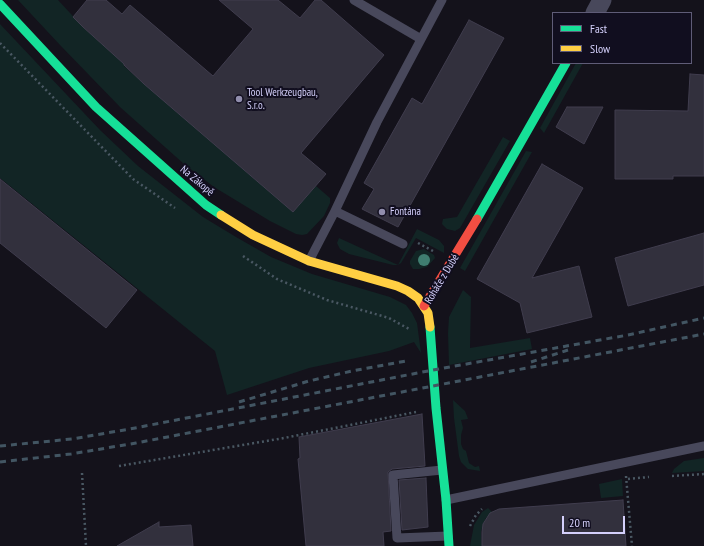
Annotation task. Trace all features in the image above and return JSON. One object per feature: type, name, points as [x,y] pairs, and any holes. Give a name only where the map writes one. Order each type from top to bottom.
[{"type":"street","points":[[596,12],[602,0]]},
{"type":"street","name":"Na Zákopě","points":[[0,4],[96,107],[206,205],[253,235],[309,261],[397,286],[413,294],[424,306]]},
{"type":"street","name":"Roháče z Dubé","points":[[449,546],[446,500],[436,408],[431,332],[428,313],[424,306],[462,245],[565,64]]},
{"type":"lane","points":[[354,0],[421,39]]},
{"type":"lane","points":[[309,261],[378,122],[442,0]]},
{"type":"lane","points":[[335,211],[403,244]]},
{"type":"lane","points":[[446,500],[704,446]]},
{"type":"lane","points":[[442,470],[393,475],[397,542],[448,536]]},
{"type":"path","points":[[414,248],[417,243],[435,252]]},
{"type":"path","points":[[119,466],[292,436],[436,408]]},
{"type":"path","points":[[82,473],[86,546]]},
{"type":"path","points":[[626,474],[632,546]]},
{"type":"path","points":[[672,476],[704,474]]},
{"type":"path","points":[[626,479],[649,477]]},
{"type":"path","points":[[469,531],[471,523],[483,508]]},
{"type":"green space","points":[[18,0],[58,0],[83,27],[124,64],[124,66],[293,212],[316,186],[330,198],[330,203],[324,216],[307,234],[296,234],[270,221],[214,187],[184,164],[120,107]]},
{"type":"green space","points":[[0,24],[100,130],[138,166],[203,217],[271,257],[312,274],[390,297],[406,305],[417,323],[421,353],[414,342],[389,351],[309,368],[227,395],[215,351],[0,178]]},
{"type":"green space","points":[[575,64],[582,64],[544,133],[540,128]]},
{"type":"green space","points":[[503,137],[510,141],[460,228],[455,231],[447,229],[442,224],[443,219],[457,217]]},
{"type":"green space","points":[[526,151],[532,152],[465,271],[460,268]]},
{"type":"green space","points":[[417,229],[439,240],[444,246],[444,253],[416,238],[401,263],[398,265]]},
{"type":"green space","points":[[339,238],[398,265],[349,254],[340,249],[337,243]]},
{"type":"green space","points":[[424,249],[434,255],[435,258],[427,267],[413,269],[410,261],[416,251]]},
{"type":"green space","points":[[463,290],[471,297],[470,348],[530,338],[532,349],[449,365],[449,317]]},
{"type":"green space","points":[[453,400],[465,411],[468,419],[461,420],[463,428],[461,444],[463,449],[466,451],[469,463],[475,467],[479,466],[480,471],[468,469],[461,462],[454,418]]},
{"type":"green space","points":[[704,458],[704,471],[672,473],[674,469],[684,461]]},
{"type":"green space","points":[[622,479],[623,496],[601,498],[599,484]]},
{"type":"green space","points":[[488,508],[492,512],[483,524],[481,532],[482,546],[470,546],[474,525],[482,512]]},
{"type":"building","name":"Tool Werkzeugbau, S.r.o.","points":[[87,0],[106,0],[122,14],[130,5],[213,76],[253,29],[219,0],[278,0],[300,18],[315,0],[321,0],[384,55],[301,153],[326,174],[293,212],[144,84],[73,17]]},
{"type":"building","points":[[469,20],[504,38],[398,227],[362,209],[374,189],[364,183],[412,98],[422,104]]},
{"type":"building","points":[[690,74],[704,75],[704,176],[673,176],[673,179],[615,179],[615,110],[688,111]]},
{"type":"building","points":[[567,107],[603,107],[584,144],[556,127]]},
{"type":"building","points":[[542,164],[583,188],[532,278],[579,266],[592,317],[527,333],[520,303],[477,279]]},
{"type":"building","points":[[0,179],[137,290],[106,328],[0,243]]},
{"type":"building","points":[[704,233],[704,285],[628,306],[615,258]]},
{"type":"building","points":[[422,414],[425,466],[392,469],[388,472],[391,531],[383,532],[384,546],[306,546],[298,459],[300,458],[299,437]]},
{"type":"building","points":[[426,478],[428,527],[402,530],[399,480]]},
{"type":"building","points":[[623,500],[626,546],[482,546],[483,524],[490,513],[499,509]]},
{"type":"building","points":[[159,522],[159,527],[191,525],[193,546],[117,546]]},
{"type":"railway","points":[[0,446],[72,439],[130,429],[433,370],[628,335],[704,318]]},
{"type":"railway","points":[[0,462],[71,454],[136,443],[704,334]]},
{"type":"railway","points":[[531,362],[568,350]]},
{"type":"railway","points":[[239,402],[309,381],[406,361]]},
{"type":"traffic: fast","points":[[0,4],[96,107],[206,205],[221,215]]},
{"type":"traffic: fast","points":[[477,219],[565,64]]},
{"type":"traffic: fast","points":[[430,327],[449,546]]},
{"type":"traffic: slow","points":[[221,215],[253,235],[309,261],[397,286],[408,291],[418,298],[428,313],[430,327]]},
{"type":"traffic: jam","points":[[424,306],[477,219]]},
{"type":"place","name":"Tool Werkzeugbau, S.r.o.","points":[[239,99]]},
{"type":"place","name":"Fontána","points":[[382,212]]}]
